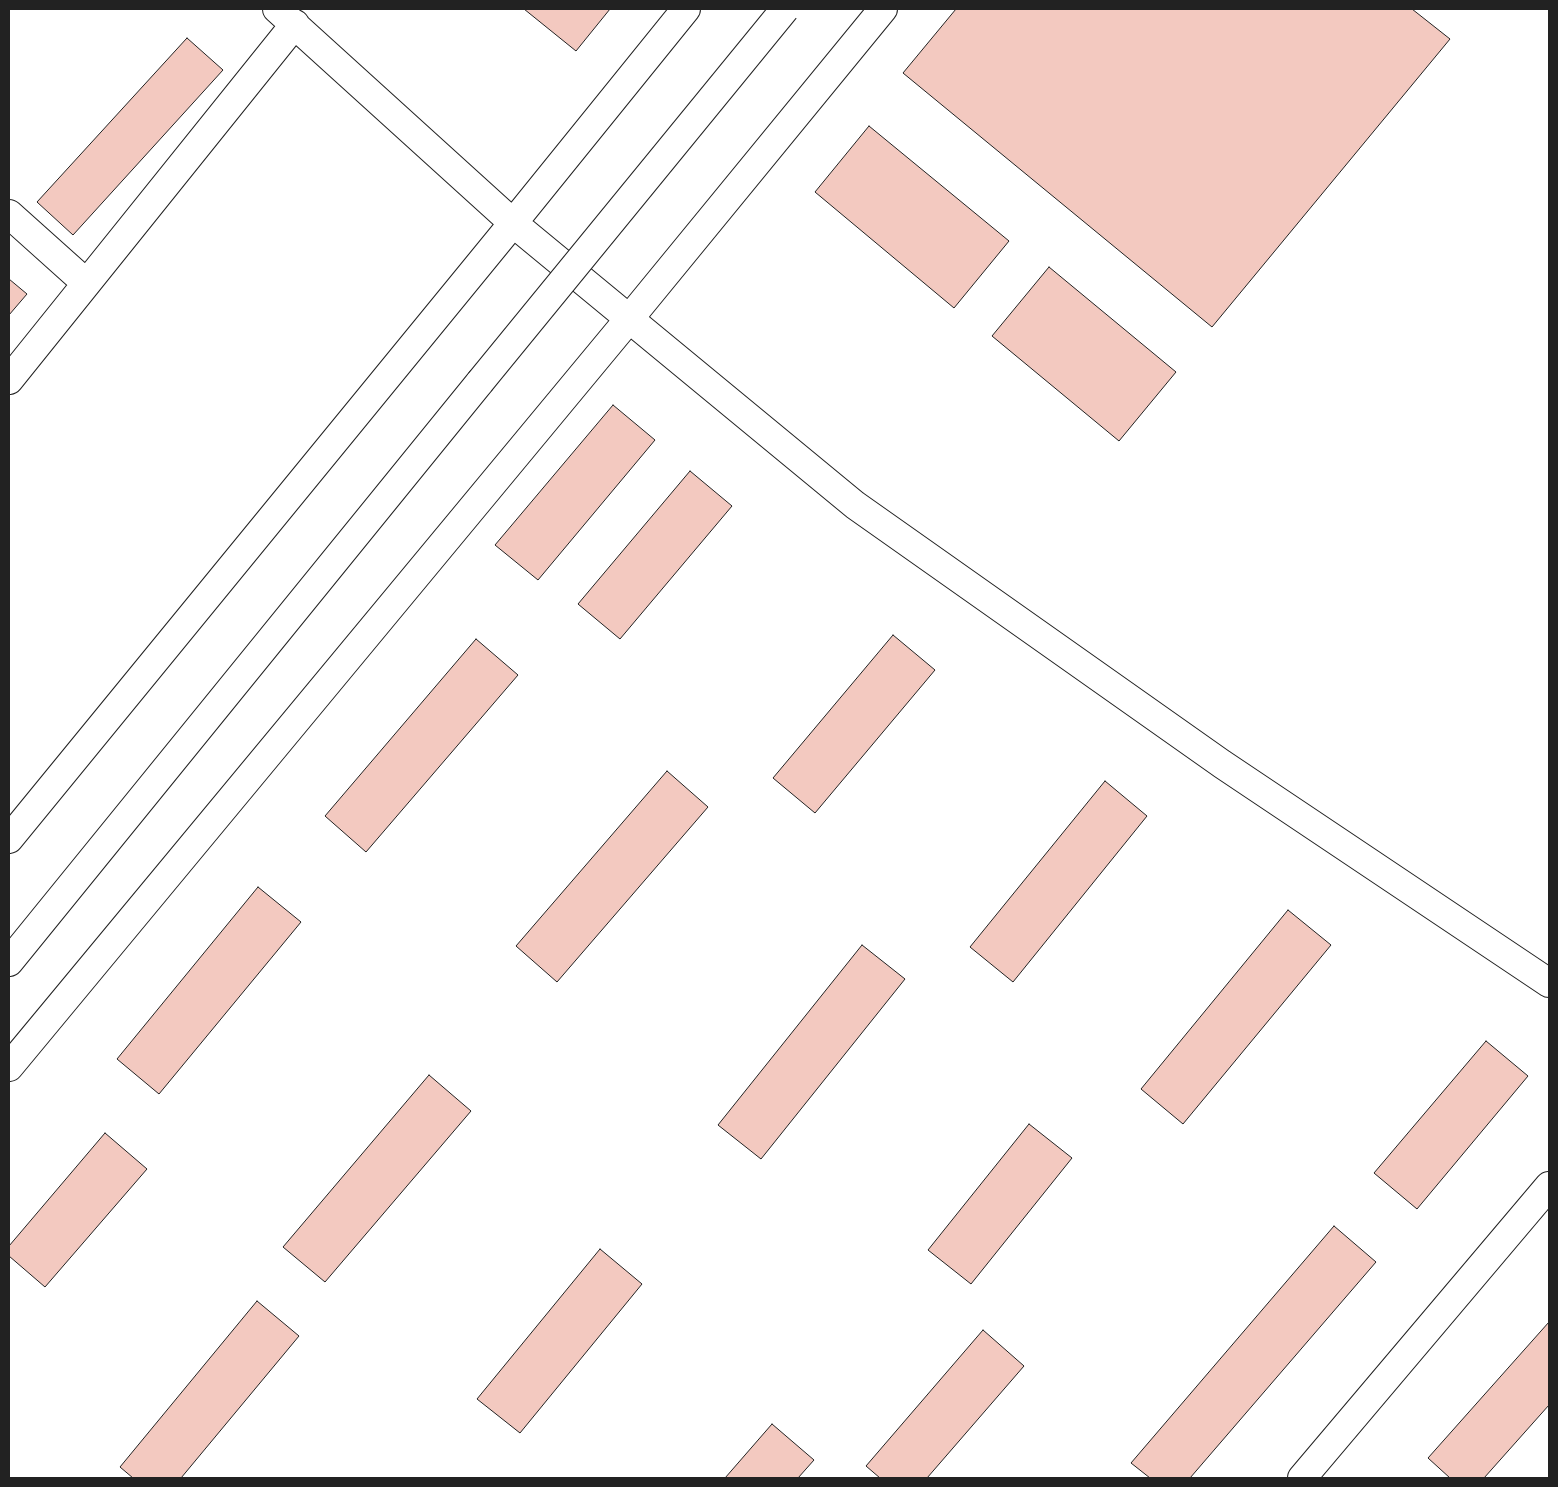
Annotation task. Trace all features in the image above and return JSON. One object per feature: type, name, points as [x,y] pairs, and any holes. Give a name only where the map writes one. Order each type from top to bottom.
[{"type":"street","points":[[9,839],[686,9]]},
{"type":"street","points":[[9,962],[785,9]]},
{"type":"street","points":[[9,1067],[629,320],[883,9]]},
{"type":"street","points":[[9,380],[86,283],[286,16],[513,223],[855,505],[1222,764],[1549,983]]},
{"type":"street","points":[[9,214],[86,283]]},
{"type":"street","points":[[1302,1478],[1549,1186]]},
{"type":"building","points":[[524,9],[610,9],[576,51]]},
{"type":"building","points":[[956,9],[1412,9],[1450,39],[1212,327],[903,73]]},
{"type":"building","points":[[187,38],[223,70],[73,235],[37,202]]},
{"type":"building","points":[[869,126],[1009,241],[954,308],[815,192]]},
{"type":"building","points":[[1049,267],[1176,372],[1119,441],[992,336]]},
{"type":"building","points":[[9,279],[27,294],[9,315]]},
{"type":"building","points":[[613,405],[655,440],[538,580],[495,545]]},
{"type":"building","points":[[690,471],[732,506],[620,639],[578,604]]},
{"type":"building","points":[[893,635],[935,670],[815,813],[773,778]]},
{"type":"building","points":[[476,639],[518,675],[366,852],[325,816]]},
{"type":"building","points":[[667,771],[708,807],[557,982],[516,946]]},
{"type":"building","points":[[1105,781],[1147,816],[1013,982],[970,947]]},
{"type":"building","points":[[258,887],[301,922],[159,1094],[117,1059]]},
{"type":"building","points":[[1288,910],[1331,945],[1183,1124],[1141,1089]]},
{"type":"building","points":[[862,945],[905,979],[761,1159],[718,1125]]},
{"type":"building","points":[[1486,1041],[1528,1076],[1417,1209],[1374,1173]]},
{"type":"building","points":[[429,1075],[471,1111],[325,1282],[283,1247]]},
{"type":"building","points":[[1029,1124],[1072,1158],[971,1284],[928,1250]]},
{"type":"building","points":[[105,1133],[147,1169],[45,1287],[9,1256],[9,1246]]},
{"type":"building","points":[[1334,1226],[1376,1262],[1190,1478],[1150,1478],[1131,1463]]},
{"type":"building","points":[[600,1249],[642,1284],[520,1433],[477,1399]]},
{"type":"building","points":[[257,1301],[299,1336],[181,1478],[133,1478],[120,1467]]},
{"type":"building","points":[[1549,1322],[1549,1405],[1484,1478],[1450,1478],[1428,1458]]},
{"type":"building","points":[[983,1330],[1024,1366],[927,1478],[880,1478],[866,1466]]},
{"type":"building","points":[[772,1424],[814,1460],[798,1478],[725,1478]]}]
